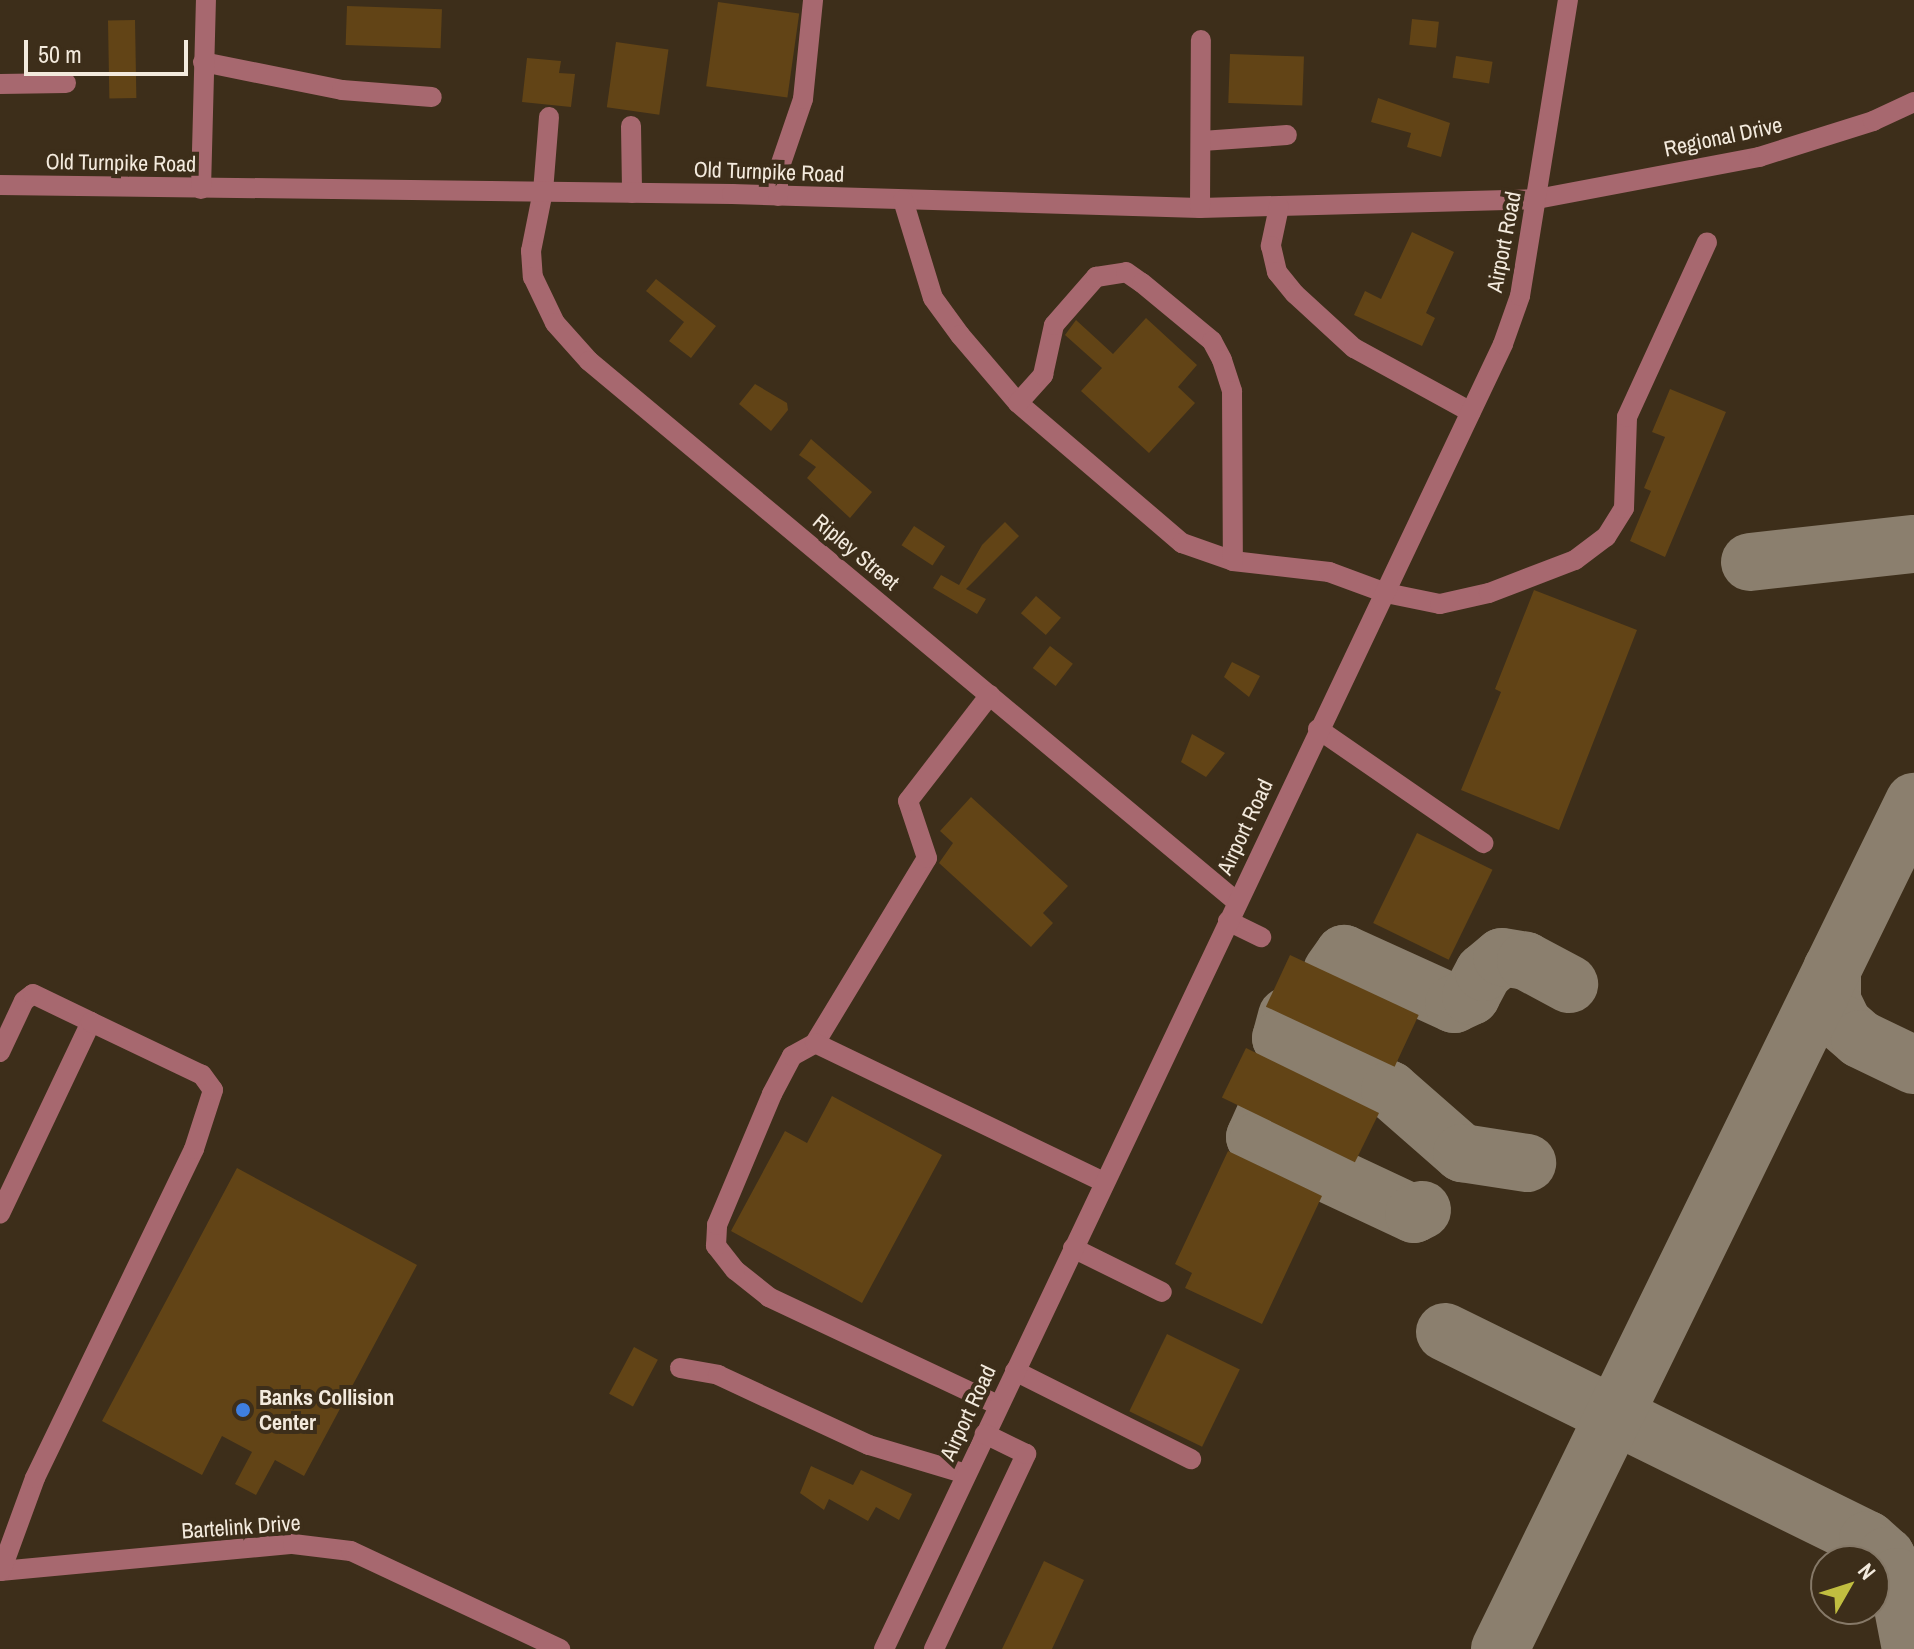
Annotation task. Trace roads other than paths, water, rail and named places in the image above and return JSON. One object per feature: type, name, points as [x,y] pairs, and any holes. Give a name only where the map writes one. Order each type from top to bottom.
[{"type":"street","points":[[201,189],[206,0]]},
{"type":"street","points":[[778,196],[778,172],[803,99],[813,0]]},
{"type":"street","name":"Airport Road","points":[[884,1649],[1318,729],[1386,593],[1471,412],[1520,296],[1568,0]]},
{"type":"street","points":[[1200,208],[1201,40]]},
{"type":"street","points":[[203,62],[294,76],[342,90],[432,97]]},
{"type":"street","points":[[0,84],[66,83]]},
{"type":"street","name":"Regional Drive","points":[[1537,199],[1759,157],[1873,121],[1914,102]]},
{"type":"street","name":"Ripley Street","points":[[549,117],[543,191],[531,251],[533,277],[549,312],[572,342],[1237,902]]},
{"type":"street","points":[[631,126],[632,193]]},
{"type":"street","points":[[1202,141],[1287,135]]},
{"type":"street","name":"Old Turnpike Road","points":[[0,185],[543,191],[1200,208],[1537,199]]},
{"type":"street","points":[[903,200],[933,298],[1018,403],[1182,543],[1233,561],[1329,572],[1386,593],[1440,604],[1489,593],[1575,560],[1606,537],[1624,508],[1627,417],[1707,242]]},
{"type":"street","points":[[1279,207],[1271,246],[1277,272],[1295,294],[1354,348],[1471,412]]},
{"type":"street","points":[[1018,403],[1043,375],[1054,325],[1096,277],[1126,272],[1142,283],[1212,341],[1222,360],[1232,391],[1233,561]]},
{"type":"street","points":[[990,695],[908,801],[927,858],[815,1043],[792,1056],[772,1094],[717,1225],[716,1246],[735,1270],[769,1297],[998,1405]]},
{"type":"street","points":[[1318,729],[1483,843]]},
{"type":"street","points":[[1228,921],[1261,937]]},
{"type":"street","points":[[0,1052],[24,1001],[33,994],[202,1075],[213,1090],[194,1149],[35,1478],[1,1571]]},
{"type":"street","points":[[0,1214],[91,1022]]},
{"type":"street","points":[[815,1043],[1104,1182]]},
{"type":"street","points":[[1073,1248],[1162,1292]]},
{"type":"street","points":[[680,1368],[718,1375],[869,1445],[966,1474]]},
{"type":"street","points":[[1015,1371],[1191,1459]]},
{"type":"street","points":[[934,1649],[1026,1454],[985,1434]]},
{"type":"street","name":"Bartelink Drive","points":[[1,1571],[293,1544],[351,1551],[560,1649]]},
{"type":"place","name":"Banks Collision Center","points":[[243,1410]]}]
